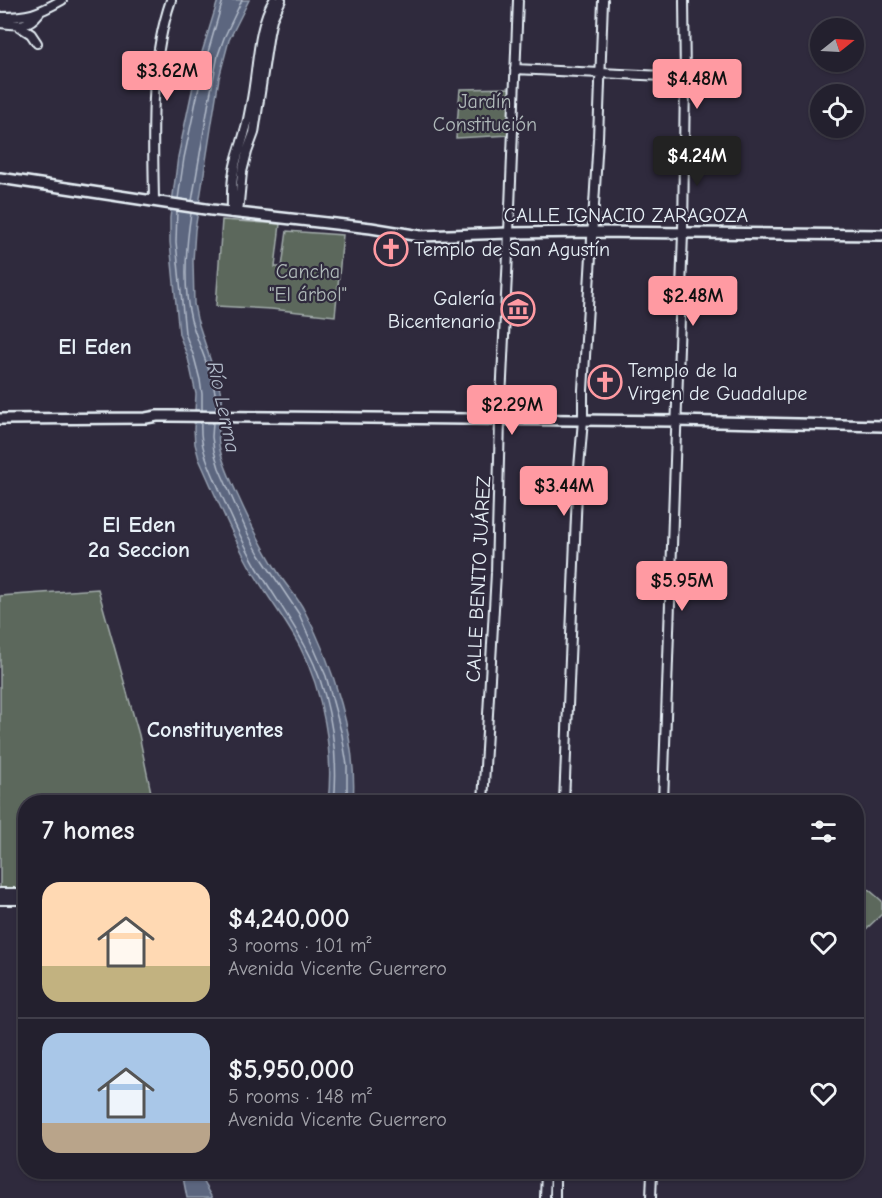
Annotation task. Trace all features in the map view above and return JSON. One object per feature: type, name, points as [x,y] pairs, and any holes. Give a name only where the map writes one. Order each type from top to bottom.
[{"type":"main road","name":"CALLE IGNACIO ZARAGOZA","points":[[0,178],[212,210],[371,228],[420,236],[592,232],[882,235]]},
{"type":"main road","points":[[0,414],[125,413],[157,416],[676,421],[854,426],[871,431],[882,431]]},
{"type":"main road","points":[[0,419],[157,416]]},
{"type":"main road","points":[[854,426],[871,422],[882,424]]},
{"type":"street","points":[[0,23],[26,24],[35,15],[62,0]]},
{"type":"street","points":[[158,202],[153,131],[157,66],[161,34],[171,0]]},
{"type":"street","points":[[235,213],[231,192],[234,172],[251,103],[262,32],[274,0]]},
{"type":"street","points":[[235,213],[242,172],[254,133],[272,19],[282,0]]},
{"type":"street","name":"CALLE BENITO JUÁREZ","points":[[483,795],[496,573],[500,420],[518,0]]},
{"type":"street","points":[[564,795],[577,492],[598,138],[603,0]]},
{"type":"street","points":[[663,795],[683,233],[684,0]]},
{"type":"street","points":[[0,17],[35,15]]},
{"type":"street","points":[[17,25],[30,34],[36,43]]},
{"type":"street","points":[[515,69],[685,77]]},
{"type":"street","points":[[0,893],[18,893]]},
{"type":"street","points":[[0,900],[18,900]]},
{"type":"street","points":[[545,1198],[546,1179]]},
{"type":"street","points":[[555,1179],[555,1198]]},
{"type":"street","points":[[651,1198],[652,1179]]},
{"type":"green space","name":"Jardín Constitución","points":[[512,88],[511,135],[456,138],[460,89]]},
{"type":"green space","name":"Cancha \"El árbol\"","points":[[222,220],[280,224],[275,267],[282,267],[287,231],[343,235],[335,316],[216,306]]},
{"type":"green space","points":[[98,589],[139,735],[152,795],[18,795],[18,890],[0,891],[0,596]]},
{"type":"green space","points":[[867,888],[882,901],[882,914],[864,931],[864,891]]},
{"type":"water","points":[[218,0],[249,0],[229,40],[219,78],[195,230],[194,304],[222,396],[218,436],[222,456],[258,538],[281,577],[302,606],[325,654],[334,678],[347,729],[352,755],[353,795],[328,795],[329,763],[325,723],[321,702],[308,664],[294,636],[258,581],[239,546],[199,459],[195,444],[196,394],[188,358],[179,334],[170,242],[170,218],[178,157],[196,72]]},
{"type":"water","points":[[183,1179],[201,1179],[212,1198],[187,1198]]},
{"type":"place","name":"Templo de San Agustín","points":[[391,249]]},
{"type":"place","name":"Galería Bicentenario","points":[[518,309]]},
{"type":"place","name":"Templo de la Virgen de Guadalupe","points":[[605,382]]},
{"type":"district","name":"El Eden","points":[[95,346]]},
{"type":"district","name":"El Eden 2a Seccion","points":[[139,536]]},
{"type":"district","name":"Constituyentes","points":[[215,729]]},
{"type":"water label","name":"Río Lerma","points":[[224,407]]}]
